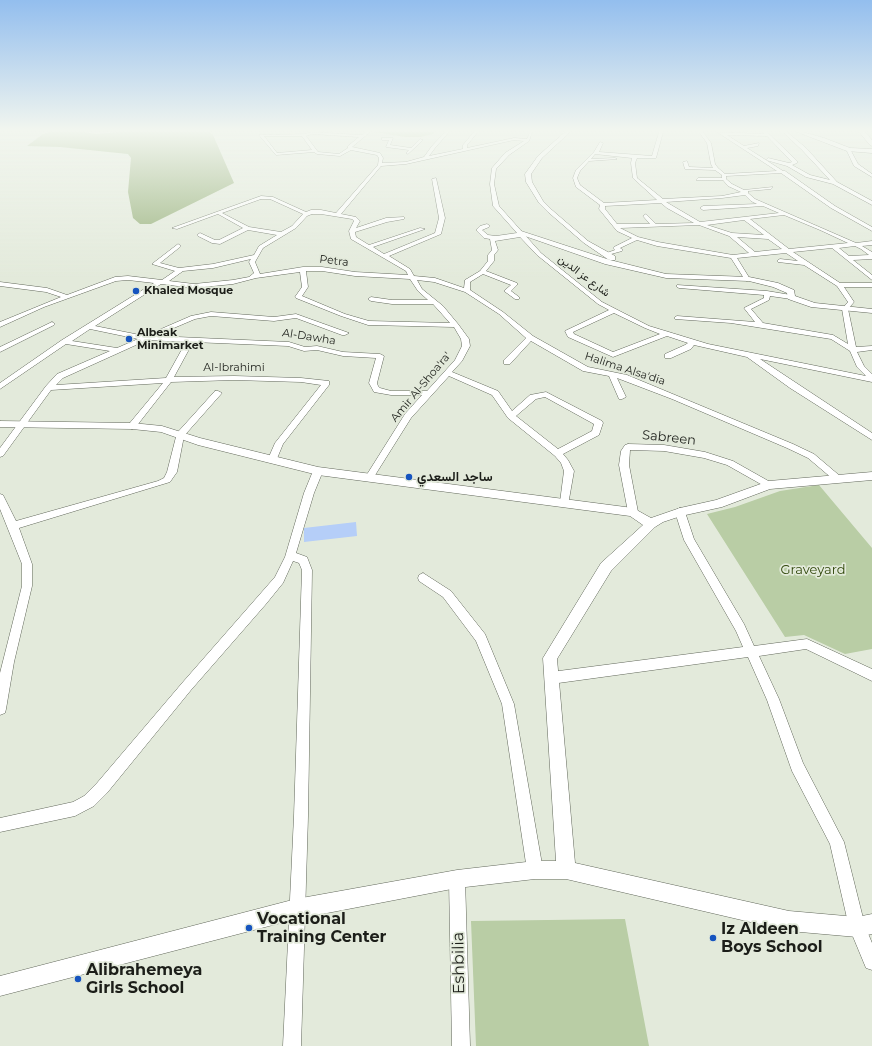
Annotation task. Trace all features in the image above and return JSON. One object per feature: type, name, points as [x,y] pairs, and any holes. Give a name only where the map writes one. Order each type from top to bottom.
[{"type":"street","points":[[338,214],[366,181]]},
{"type":"street","points":[[384,256],[438,234],[442,218],[435,181]]},
{"type":"street","name":"شارع عز الدين","points":[[492,181],[493,196],[496,206],[508,222],[521,233],[539,254],[600,303],[647,327],[694,342],[872,379]]},
{"type":"street","points":[[529,181],[541,202],[581,238],[606,255],[637,270]]},
{"type":"street","points":[[576,181],[578,186],[603,205],[722,197],[771,188]]},
{"type":"street","points":[[638,181],[660,201],[700,224],[731,235],[768,237]]},
{"type":"street","points":[[727,181],[730,185],[746,192]]},
{"type":"street","points":[[795,181],[833,208],[872,229]]},
{"type":"street","points":[[827,181],[835,183],[872,203]]},
{"type":"street","points":[[743,184],[746,192],[753,200],[854,244],[872,256]]},
{"type":"street","points":[[175,228],[219,213],[253,198],[263,196],[271,198],[306,214]]},
{"type":"street","points":[[603,205],[602,209],[622,232],[636,238],[657,244],[733,257],[787,250],[872,243]]},
{"type":"street","points":[[703,208],[763,205]]},
{"type":"street","points":[[256,276],[257,273],[252,262],[260,247],[294,227],[306,214],[315,212],[338,214],[356,219],[352,231]]},
{"type":"street","points":[[219,213],[247,228],[281,234]]},
{"type":"street","points":[[617,226],[700,224],[783,214]]},
{"type":"street","points":[[646,216],[655,226]]},
{"type":"street","points":[[352,231],[386,220],[402,218]]},
{"type":"street","points":[[744,218],[804,263],[839,285],[851,302],[845,309]]},
{"type":"street","points":[[487,226],[482,227],[479,230],[486,237],[496,238],[517,236],[521,233],[637,270],[681,278],[747,279],[775,284],[791,292],[791,297]]},
{"type":"street","points":[[200,235],[214,242],[220,242],[247,228]]},
{"type":"street","points":[[369,248],[422,229]]},
{"type":"street","name":"Amir Al-Shoa'ra'","points":[[352,231],[352,236],[355,240],[408,270],[420,290],[435,302],[456,325],[465,339],[466,346],[463,353],[448,373],[408,416],[369,478]]},
{"type":"street","points":[[731,235],[754,254]]},
{"type":"street","points":[[467,291],[467,281],[482,272],[492,261],[491,255],[495,250],[492,240],[496,238]]},
{"type":"street","points":[[606,255],[617,252],[620,250],[616,248],[636,238]]},
{"type":"street","points":[[178,246],[155,264],[180,270],[213,266],[255,256]]},
{"type":"street","points":[[833,246],[872,278]]},
{"type":"street","points":[[848,258],[872,256]]},
{"type":"street","points":[[733,257],[747,279]]},
{"type":"street","points":[[780,261],[804,263]]},
{"type":"street","points":[[860,268],[872,268]]},
{"type":"street","points":[[303,269],[305,287],[298,297],[335,321],[345,333]]},
{"type":"street","name":"Petra","points":[[0,325],[115,278],[128,278],[201,286],[303,269],[322,269],[361,275],[411,277]]},
{"type":"street","points":[[0,387],[65,342],[180,270]]},
{"type":"street","points":[[482,272],[515,284],[514,287],[507,290],[517,298]]},
{"type":"street","name":"Halima Alsa'dia","points":[[411,277],[435,280],[467,291],[501,313],[530,338],[586,369],[624,377],[675,397],[807,454],[837,478]]},
{"type":"street","points":[[0,284],[47,290],[68,297]]},
{"type":"street","points":[[839,285],[872,285]]},
{"type":"street","points":[[679,286],[767,293],[791,297],[815,305],[872,311]]},
{"type":"street","points":[[760,324],[747,308],[767,299],[767,293]]},
{"type":"street","points":[[371,299],[392,302],[435,302]]},
{"type":"street","points":[[845,309],[853,350],[861,367],[872,379]]},
{"type":"street","points":[[616,310],[569,331],[571,335],[613,354],[633,348],[668,333]]},
{"type":"street","points":[[0,454],[49,388],[60,376],[193,316],[204,314],[262,317],[272,319],[296,316],[335,321],[368,323],[456,325]]},
{"type":"street","points":[[677,318],[760,324],[833,337],[853,350],[872,348]]},
{"type":"street","points":[[0,350],[52,324]]},
{"type":"street","name":"Al-Dawha","points":[[89,327],[145,338],[289,344],[304,349],[316,348],[343,354],[380,356],[373,383],[374,388],[391,393],[429,393]]},
{"type":"street","points":[[507,362],[530,338]]},
{"type":"street","points":[[132,426],[169,380],[190,341]]},
{"type":"street","points":[[65,342],[117,350]]},
{"type":"street","points":[[668,356],[688,347],[694,342]]},
{"type":"street","points":[[746,354],[872,437]]},
{"type":"street","points":[[448,373],[492,391],[498,395],[511,416],[558,454],[567,464],[569,470],[564,502]]},
{"type":"street","points":[[612,375],[622,397]]},
{"type":"street","name":"Al-Ibrahimi","points":[[49,388],[169,380],[234,378],[301,380],[326,383],[279,443],[273,459]]},
{"type":"street","points":[[13,526],[162,483],[167,480],[172,472],[180,436],[218,393]]},
{"type":"street","points":[[511,416],[533,398],[546,394],[599,423],[596,433],[558,454]]},
{"type":"street","points":[[0,424],[22,426],[132,426],[162,429],[180,436],[318,471],[633,512],[650,524]]},
{"type":"street","name":"Sabreen","points":[[633,512],[624,465],[625,451],[628,447],[664,448],[706,455],[730,463],[769,485]]},
{"type":"street","points":[[0,825],[69,811],[82,806],[102,788],[187,686],[279,580],[290,557],[309,493],[318,471]]},
{"type":"street","points":[[566,870],[550,658],[606,567],[650,524],[659,519],[680,512],[718,504],[769,485],[872,476]]},
{"type":"street","points":[[0,498],[13,526],[27,564],[26,586],[8,662],[0,709]]},
{"type":"street","points":[[680,512],[689,540],[740,628],[773,699],[797,766],[837,842],[865,926],[872,962]]},
{"type":"street","points":[[290,557],[297,557],[303,560],[306,570],[301,816],[296,909],[292,1046]]},
{"type":"street","points":[[423,578],[447,594],[481,638],[508,704],[535,870]]},
{"type":"street","points":[[551,678],[807,644],[872,675]]},
{"type":"street","points":[[0,986],[296,909],[457,879],[535,870],[566,870],[789,922],[865,926]]},
{"type":"street","name":"Eshbilia","points":[[457,879],[461,1046]]},
{"type":"green space","points":[[129,181],[233,181],[234,183],[151,224],[140,224],[133,218],[128,192]]},
{"type":"green space","name":"Graveyard","points":[[819,485],[872,548],[872,649],[845,654],[804,635],[785,637],[707,514],[735,507],[780,491]]},
{"type":"green space","points":[[625,919],[649,1046],[476,1046],[471,921]]},
{"type":"water","points":[[356,522],[357,536],[304,542],[304,528]]},
{"type":"place","name":"Khaled Mosque","points":[[136,291]]},
{"type":"place","name":"Albeak Minimarket","points":[[129,339]]},
{"type":"place","name":"ساجد السعدي","points":[[409,477]]},
{"type":"place","name":"Vocational Training Center","points":[[249,928]]},
{"type":"place","name":"Iz Aldeen Boys School","points":[[713,938]]},
{"type":"place","name":"Alibrahemeya Girls School","points":[[78,979]]}]
